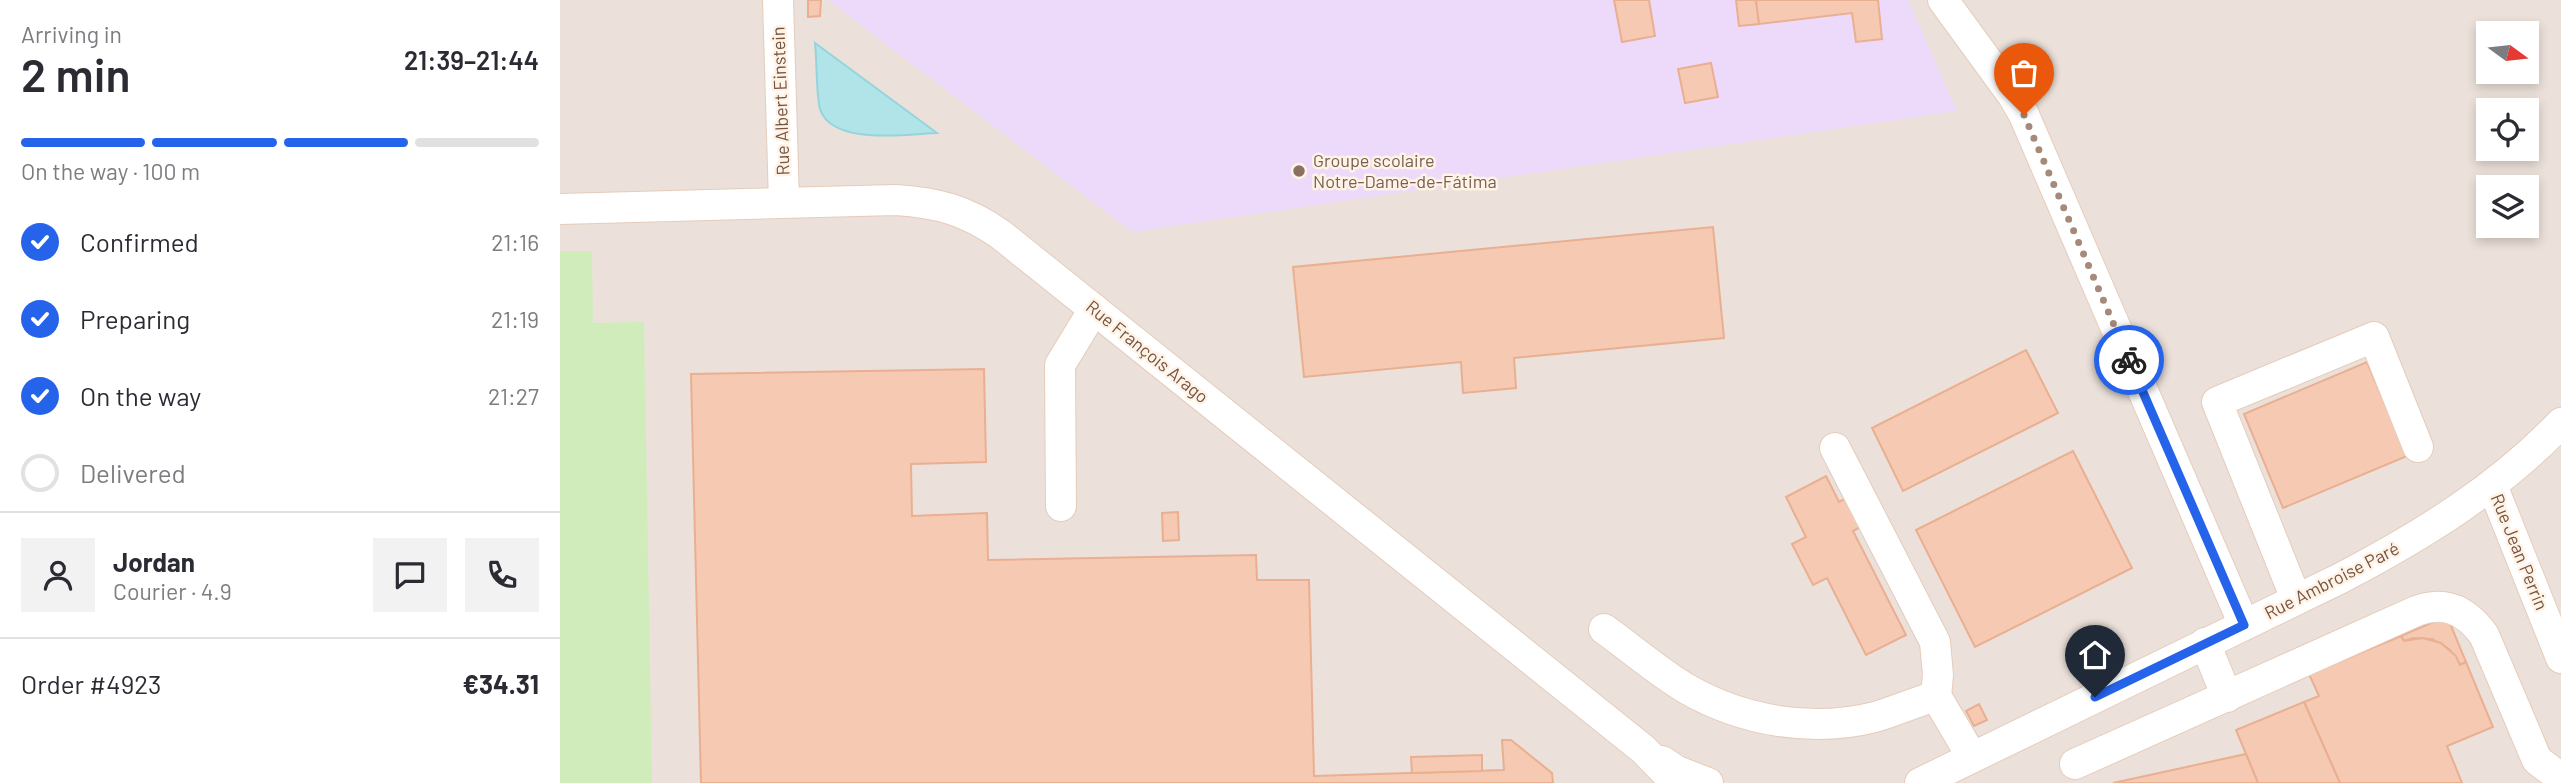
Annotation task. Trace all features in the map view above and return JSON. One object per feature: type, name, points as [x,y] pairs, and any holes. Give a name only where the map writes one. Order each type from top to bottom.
[{"type":"street","name":"Rue Albert Einstein","points":[[778,0],[784,202]]},
{"type":"street","points":[[1943,0],[2024,115],[2244,625]]},
{"type":"street","name":"Rue François Arago","points":[[560,209],[897,200],[918,201],[959,210],[1000,234],[1644,750],[1677,771],[1708,783]]},
{"type":"street","points":[[1061,506],[1060,365],[1094,309]]},
{"type":"street","points":[[2297,599],[2217,402],[2374,337],[2418,447]]},
{"type":"street","name":"Rue Ambroise Paré","points":[[1901,783],[1925,780],[2405,544],[2492,485],[2561,423]]},
{"type":"street","points":[[1835,447],[1935,642],[1938,675],[1936,696],[1972,757]]},
{"type":"street","name":"Rue Jean Perrin","points":[[2492,485],[2561,658]]},
{"type":"street","points":[[2075,764],[2414,612],[2428,607],[2445,607],[2460,612],[2475,623],[2484,635],[2537,760],[2561,778]]},
{"type":"street","points":[[1604,629],[1686,688],[1722,706],[1789,723],[1840,723],[1875,717],[1936,696]]},
{"type":"street","points":[[2205,643],[2227,696]]},
{"type":"street","name":"Rue François Arago","points":[[1644,750],[1676,783]]},
{"type":"shaded area","points":[[560,0],[2561,0],[2561,783],[560,783]]},
{"type":"shaded area","name":"Groupe scolaire Notre-Dame-de-Fátima","points":[[828,0],[1908,0],[1957,111],[1132,232]]},
{"type":"green space","points":[[560,251],[592,251],[593,323],[644,322],[652,783],[560,783]]},
{"type":"water","points":[[815,43],[937,133],[872,135],[854,133],[827,121],[819,103]]},
{"type":"building","points":[[808,0],[821,0],[820,16],[808,17]]},
{"type":"building","points":[[1614,0],[1649,0],[1655,36],[1622,42]]},
{"type":"building","points":[[1736,0],[1756,0],[1759,24],[1739,26]]},
{"type":"building","points":[[1756,0],[1878,0],[1882,39],[1856,42],[1852,13],[1759,24]]},
{"type":"building","points":[[1711,63],[1718,97],[1685,103],[1678,69]]},
{"type":"building","points":[[1713,227],[1724,338],[1514,358],[1516,388],[1463,393],[1461,362],[1304,377],[1293,267]]},
{"type":"building","points":[[2026,350],[2058,413],[1903,491],[1872,428]]},
{"type":"building","points":[[2367,362],[2407,456],[2283,508],[2244,414]]},
{"type":"building","points":[[984,369],[986,462],[911,464],[912,516],[987,513],[988,560],[1256,555],[1257,580],[1309,580],[1314,776],[1504,770],[1502,740],[1511,740],[1552,773],[1553,783],[701,783],[691,374]]},
{"type":"building","points":[[2073,451],[2132,568],[1975,647],[1916,530]]},
{"type":"building","points":[[1826,476],[1839,502],[1850,496],[1864,525],[1853,531],[1906,635],[1866,655],[1827,578],[1813,585],[1792,544],[1806,537],[1786,497]]},
{"type":"building","points":[[1178,512],[1179,540],[1163,541],[1162,513]]},
{"type":"building","points":[[2447,616],[2466,662],[2460,665],[2449,649],[2432,639],[2413,638],[2404,641],[2401,636]]},
{"type":"building","points":[[2401,636],[2404,641],[2423,638],[2441,643],[2456,656],[2460,665],[2466,662],[2493,727],[2447,746],[2462,783],[2340,783],[2304,702],[2319,696],[2309,674]]},
{"type":"building","points":[[2304,702],[2340,783],[2258,783],[2236,730]]},
{"type":"building","points":[[1979,704],[1987,720],[1974,726],[1966,711]]},
{"type":"building","points":[[2246,754],[2258,783],[2113,783]]},
{"type":"building","points":[[1482,755],[1482,771],[1412,773],[1411,757]]},
{"type":"way so far","points":[[2024,115],[2129,360]]},
{"type":"place","name":"Groupe scolaire Notre-Dame-de-Fátima","points":[[1299,171]]},
{"type":"route","points":[[2095,697],[2244,625],[2129,360]]}]
